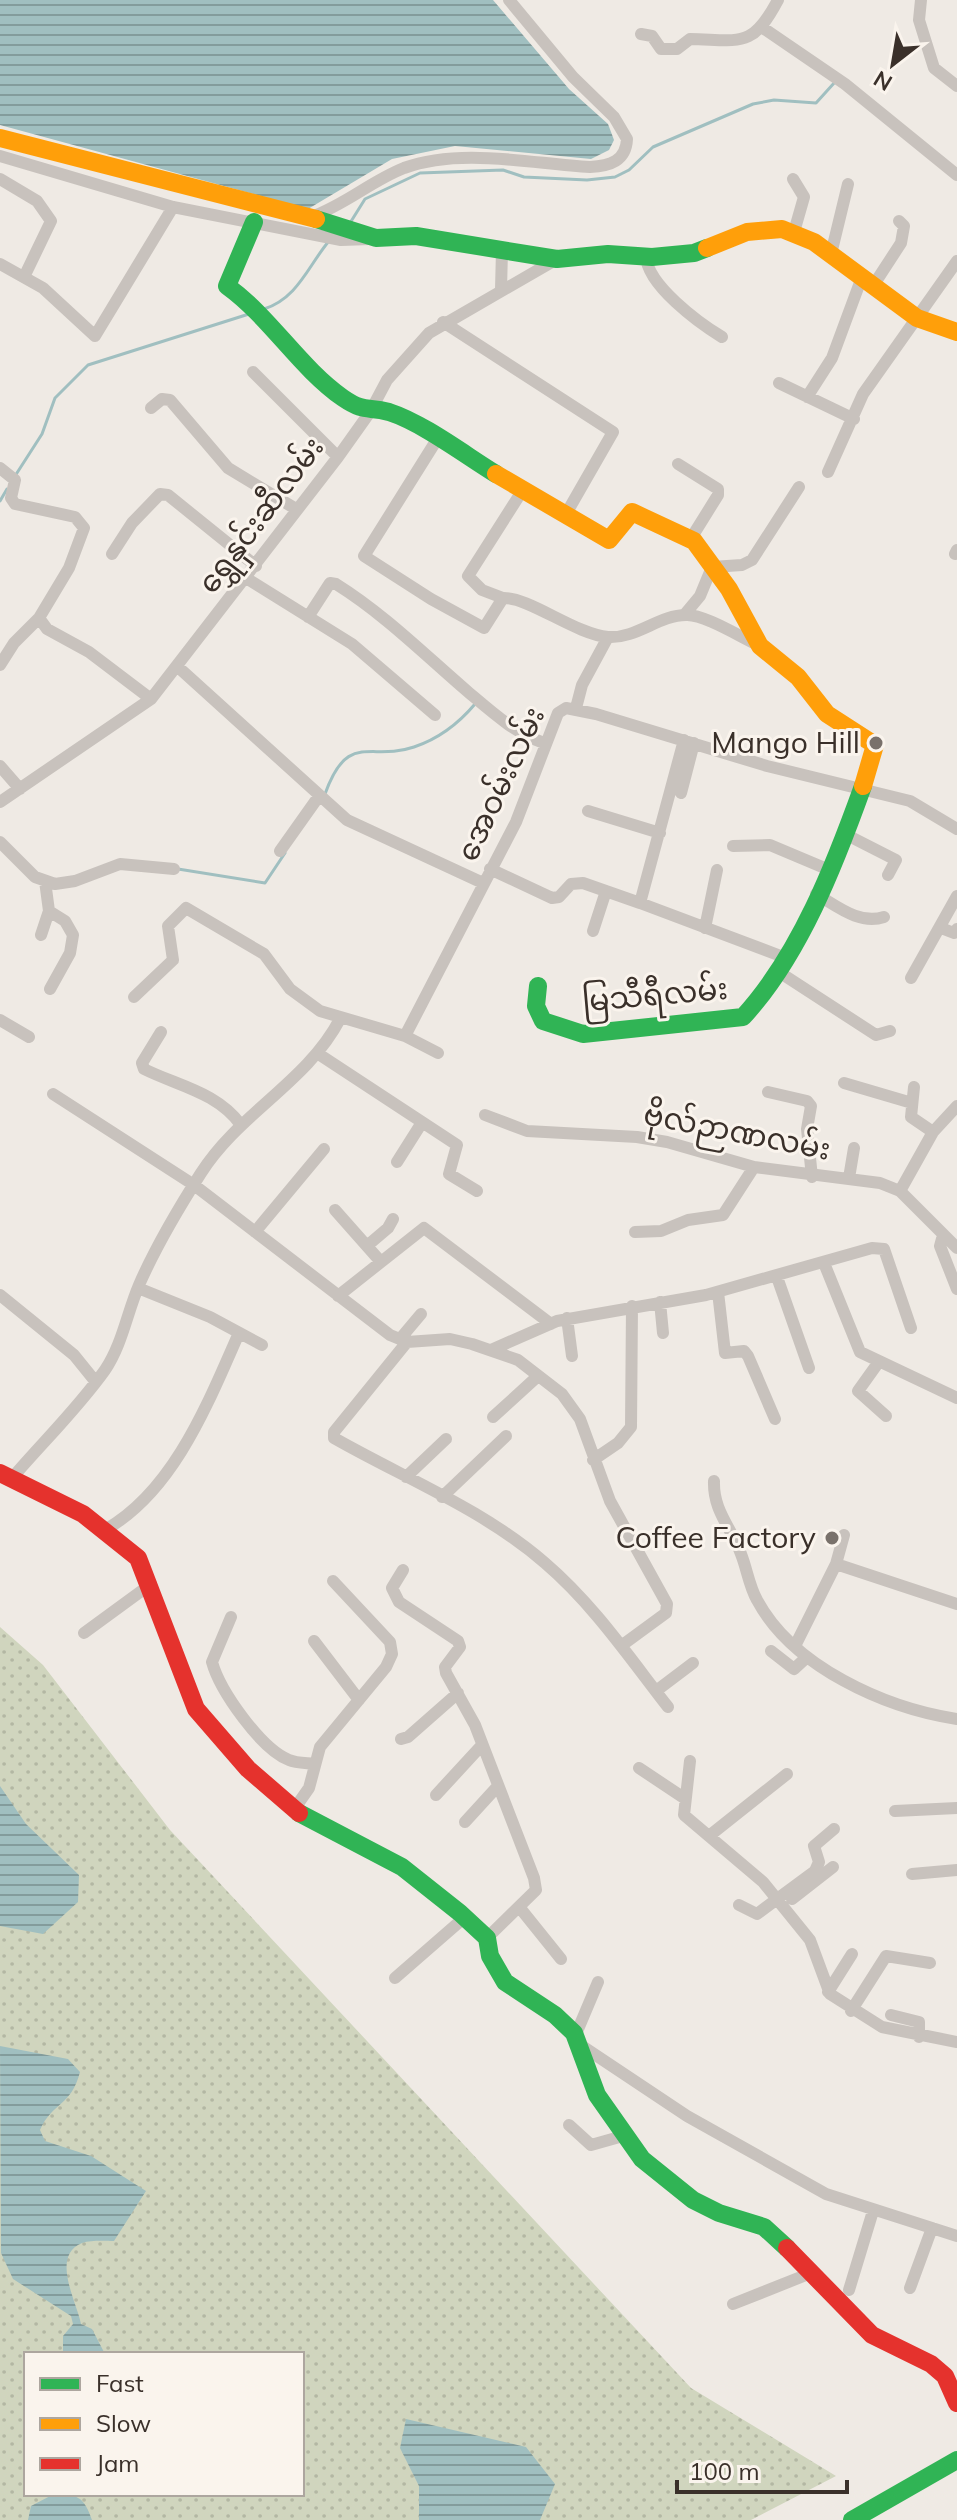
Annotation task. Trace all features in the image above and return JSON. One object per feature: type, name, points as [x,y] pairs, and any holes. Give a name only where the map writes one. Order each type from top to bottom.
[{"type":"main road","points":[[0,138],[311,217],[336,232],[376,238],[416,236],[557,259],[608,254],[646,256],[694,253],[747,232],[770,228],[794,232],[831,254],[917,318],[957,332]]},
{"type":"main road","points":[[254,222],[227,286],[254,304],[266,321],[332,388],[360,410],[387,412],[524,488],[609,540],[632,512],[690,540],[749,622],[760,646]]},
{"type":"main road","name":"မြသီရီလမ်း","points":[[538,986],[536,1006],[543,1021],[583,1034],[743,1017],[757,1008],[783,965],[816,894],[862,789],[875,745],[827,714],[798,677],[760,646]]},
{"type":"main road","points":[[7,1475],[74,1508],[138,1558],[151,1584],[196,1709],[244,1764],[295,1808],[325,1830],[371,1849],[417,1877],[487,1938],[494,1972],[505,1984],[546,2008],[577,2039],[593,2088],[623,2136],[675,2186],[719,2213],[755,2221],[770,2231],[872,2335],[931,2364],[945,2376],[957,2403]]},
{"type":"main road","points":[[852,2520],[957,2460]]},
{"type":"street","points":[[311,217],[340,206],[389,175],[420,163],[475,159],[590,167],[605,166],[618,160],[627,147],[624,131],[509,0]]},
{"type":"street","points":[[641,34],[652,36],[661,49],[677,49],[690,39],[736,40],[752,37],[763,28],[778,0]]},
{"type":"street","points":[[921,0],[919,20],[934,68],[957,86]]},
{"type":"street","points":[[763,28],[845,84],[957,175]]},
{"type":"street","points":[[0,156],[173,207],[254,222],[336,232]]},
{"type":"street","points":[[0,179],[37,201],[51,221],[25,275]]},
{"type":"street","points":[[793,179],[804,197],[794,232]]},
{"type":"street","points":[[831,254],[848,184]]},
{"type":"street","points":[[0,264],[25,275],[57,299],[95,336],[173,207]]},
{"type":"street","points":[[807,397],[832,358],[868,282],[901,243],[904,226],[899,221]]},
{"type":"street","points":[[501,290],[502,250]]},
{"type":"street","points":[[646,256],[651,273],[671,296],[722,337]]},
{"type":"street","name":"ရွှေနှင်းဆီလမ်း","points":[[0,802],[151,699],[338,457],[395,370],[443,322],[557,259]]},
{"type":"street","points":[[828,472],[863,394],[957,261]]},
{"type":"street","points":[[443,322],[613,432],[566,514]]},
{"type":"street","points":[[253,372],[338,457]]},
{"type":"street","points":[[779,383],[854,419]]},
{"type":"street","points":[[151,408],[162,399],[170,400],[228,468],[296,509]]},
{"type":"street","points":[[436,441],[364,556],[431,599],[484,628],[503,598]]},
{"type":"street","points":[[678,464],[718,489],[718,495],[690,540]]},
{"type":"street","points":[[0,665],[14,643],[39,618],[69,568],[84,528],[75,517],[15,504],[11,498],[9,474]]},
{"type":"street","points":[[524,488],[468,576],[482,590],[511,598],[545,615],[608,637],[627,635],[685,614],[700,596],[712,567],[742,565],[752,560],[799,487]]},
{"type":"street","points":[[112,554],[132,523],[160,494],[168,495],[256,566]]},
{"type":"street","points":[[246,578],[352,644],[435,715]]},
{"type":"street","points":[[308,617],[330,583],[336,584],[386,620],[493,714],[513,729],[544,743]]},
{"type":"street","points":[[685,614],[699,617],[760,646]]},
{"type":"street","points":[[39,618],[47,629],[89,652],[151,699]]},
{"type":"street","points":[[576,708],[582,685],[608,637]]},
{"type":"street","points":[[178,667],[323,799],[370,833],[483,883]]},
{"type":"street","name":"အေဝမ်းလမ်း","points":[[405,1036],[516,822],[558,713],[576,708],[767,766],[910,801],[957,829]]},
{"type":"street","points":[[681,793],[689,742]]},
{"type":"street","points":[[640,903],[689,742]]},
{"type":"street","points":[[0,766],[20,789]]},
{"type":"street","points":[[280,851],[323,799]]},
{"type":"street","points":[[588,811],[660,833]]},
{"type":"street","points":[[843,833],[896,860],[888,875]]},
{"type":"street","points":[[0,842],[11,857],[45,881],[75,881],[120,864],[174,869]]},
{"type":"street","points":[[733,846],[770,845],[827,869]]},
{"type":"street","points":[[490,869],[552,898],[559,897],[571,884],[583,883],[705,928],[783,965],[876,1035],[890,1031]]},
{"type":"street","points":[[705,928],[717,870]]},
{"type":"street","points":[[41,935],[49,911],[45,881]]},
{"type":"street","points":[[593,931],[606,891]]},
{"type":"street","points":[[816,894],[856,917],[872,921],[884,917]]},
{"type":"street","points":[[911,978],[957,896]]},
{"type":"street","points":[[134,997],[173,960],[168,926],[186,908],[264,954],[302,1000],[340,1019],[405,1036],[438,1053]]},
{"type":"street","points":[[49,911],[65,921],[73,935],[70,953],[50,989]]},
{"type":"street","points":[[941,928],[954,933],[957,929]]},
{"type":"street","points":[[7,1475],[95,1381],[118,1345],[138,1288],[194,1185],[241,1125],[295,1078],[317,1053],[340,1019]]},
{"type":"street","points":[[0,1020],[29,1037]]},
{"type":"street","points":[[161,1032],[142,1063],[144,1069],[165,1079],[192,1086],[235,1116],[241,1125]]},
{"type":"street","points":[[317,1053],[457,1145],[449,1174],[477,1191]]},
{"type":"street","points":[[844,1083],[912,1103]]},
{"type":"street","points":[[914,1087],[911,1117],[933,1132]]},
{"type":"street","points":[[768,1092],[807,1101],[811,1106],[807,1129],[812,1177]]},
{"type":"street","points":[[53,1094],[194,1185],[359,1314],[404,1341],[450,1339],[491,1350],[518,1360],[562,1394],[580,1419],[610,1501],[667,1604],[666,1613],[621,1646]]},
{"type":"street","points":[[900,1191],[933,1132],[957,1106]]},
{"type":"street","name":"ဗိုလ်ဉာဏလမ်း","points":[[485,1115],[527,1131],[667,1142],[754,1167],[812,1177],[880,1183],[900,1191],[957,1248]]},
{"type":"street","points":[[397,1162],[421,1124]]},
{"type":"street","points":[[849,1178],[854,1148]]},
{"type":"street","points":[[255,1232],[324,1149]]},
{"type":"street","points":[[635,1232],[661,1231],[688,1220],[723,1215],[754,1167]]},
{"type":"street","points":[[335,1210],[381,1262]]},
{"type":"street","points":[[368,1245],[388,1228],[393,1219]]},
{"type":"street","points":[[338,1296],[424,1228],[430,1229],[551,1324]]},
{"type":"street","points":[[943,1235],[940,1246],[957,1289]]},
{"type":"street","points":[[491,1350],[567,1318],[718,1292],[872,1248],[884,1249],[911,1328]]},
{"type":"street","points":[[824,1263],[860,1352],[878,1363],[956,1394]]},
{"type":"street","points":[[777,1277],[809,1368]]},
{"type":"street","points":[[138,1288],[262,1345]]},
{"type":"street","points":[[718,1292],[725,1353],[744,1351],[748,1356],[775,1419]]},
{"type":"street","points":[[0,1295],[74,1355],[95,1381]]},
{"type":"street","points":[[660,1302],[663,1333]]},
{"type":"street","points":[[593,1460],[618,1443],[631,1427],[632,1306]]},
{"type":"street","points":[[421,1314],[333,1436],[491,1523],[545,1563],[576,1592],[668,1707]]},
{"type":"street","points":[[567,1318],[572,1356]]},
{"type":"street","points":[[105,1530],[146,1500],[172,1463],[239,1333]]},
{"type":"street","points":[[878,1363],[858,1391],[886,1416]]},
{"type":"street","points":[[493,1417],[538,1376]]},
{"type":"street","points":[[442,1497],[506,1436]]},
{"type":"street","points":[[406,1477],[446,1439]]},
{"type":"street","points":[[714,1481],[713,1502],[741,1552],[756,1599],[778,1630],[815,1664],[906,1706],[957,1719]]},
{"type":"street","points":[[795,1646],[836,1564],[844,1535]]},
{"type":"street","points":[[836,1564],[957,1604]]},
{"type":"street","points":[[403,1570],[392,1588],[399,1602],[458,1641],[460,1647],[445,1667],[482,1745],[534,1878],[536,1890],[487,1938]]},
{"type":"street","points":[[295,1808],[309,1788],[320,1747],[386,1667],[391,1645],[333,1581]]},
{"type":"street","points":[[84,1633],[151,1584]]},
{"type":"street","points":[[231,1617],[212,1662],[234,1708],[280,1755],[290,1761],[314,1764]]},
{"type":"street","points":[[314,1641],[359,1700]]},
{"type":"street","points":[[771,1651],[794,1669],[807,1657]]},
{"type":"street","points":[[656,1691],[693,1663]]},
{"type":"street","points":[[401,1739],[408,1737],[458,1693]]},
{"type":"street","points":[[436,1795],[482,1745]]},
{"type":"street","points":[[690,1761],[684,1815],[763,1882],[810,1940],[828,1992],[851,2011],[882,2027],[919,2037],[957,2042]]},
{"type":"street","points":[[639,1768],[684,1798]]},
{"type":"street","points":[[709,1836],[787,1774]]},
{"type":"street","points":[[465,1822],[497,1787]]},
{"type":"street","points":[[895,1811],[957,1808]]},
{"type":"street","points":[[780,1903],[815,1871],[819,1862],[814,1846],[834,1829]]},
{"type":"street","points":[[739,1905],[755,1915],[780,1903],[833,1867]]},
{"type":"street","points":[[912,1874],[957,1870]]},
{"type":"street","points":[[520,1908],[561,1959]]},
{"type":"street","points":[[395,1978],[465,1917]]},
{"type":"street","points":[[828,1992],[852,1954]]},
{"type":"street","points":[[851,2011],[886,1956],[930,1963]]},
{"type":"street","points":[[598,1982],[577,2039],[687,2116],[826,2194],[957,2236]]},
{"type":"street","points":[[891,2015],[919,2022],[919,2037]]},
{"type":"street","points":[[569,2125],[591,2145],[623,2136]]},
{"type":"street","points":[[849,2290],[873,2211]]},
{"type":"street","points":[[910,2288],[932,2228]]},
{"type":"street","points":[[733,2304],[811,2273]]},
{"type":"green space","points":[[0,1627],[43,1665],[170,1830],[691,2388],[836,2476],[751,2520],[0,2520]]},
{"type":"water","points":[[0,0],[493,0],[569,89],[608,124],[614,140],[609,150],[591,159],[455,146],[392,159],[308,209],[0,125]]},
{"type":"water","points":[[0,1786],[26,1824],[79,1875],[78,1902],[43,1934],[0,1926]]},
{"type":"water","points":[[0,2046],[68,2059],[80,2072],[72,2092],[50,2114],[40,2130],[45,2141],[91,2156],[146,2191],[114,2241],[82,2243],[73,2249],[68,2258],[68,2280],[81,2324],[92,2329],[104,2352],[63,2352],[63,2336],[73,2324],[71,2316],[13,2279],[1,2253]]},
{"type":"water","points":[[406,2419],[526,2447],[555,2484],[540,2520],[419,2520],[419,2486],[400,2448]]},
{"type":"water","points":[[50,2496],[72,2496],[83,2502],[92,2520],[28,2520],[31,2506]]},
{"type":"waterway","points":[[350,223],[365,199],[420,173],[503,170],[524,177],[587,180],[615,177],[629,170],[653,147],[753,104],[774,100],[816,103],[835,82]]},
{"type":"waterway","points":[[264,309],[276,304],[294,289],[329,241]]},
{"type":"waterway","points":[[15,476],[42,434],[55,398],[88,365],[249,314]]},
{"type":"waterway","points":[[0,501],[7,489]]},
{"type":"waterway","points":[[325,794],[342,762],[352,755],[398,751],[423,744],[448,730],[475,704]]},
{"type":"waterway","points":[[178,869],[265,883],[285,853]]},
{"type":"traffic: fast","points":[[316,219],[376,238],[416,236],[557,259],[608,254],[652,257],[694,253],[707,248]]},
{"type":"traffic: fast","points":[[254,222],[227,286],[258,313],[312,372],[343,398],[356,406],[402,417],[496,474]]},
{"type":"traffic: fast","points":[[538,986],[536,1006],[543,1021],[583,1034],[743,1017],[782,966],[799,937],[828,877],[863,786]]},
{"type":"traffic: fast","points":[[299,1813],[402,1867],[460,1913],[487,1938],[490,1956],[505,1982],[555,2015],[574,2033],[597,2095],[642,2159],[693,2200],[719,2213],[764,2227],[787,2248]]},
{"type":"traffic: fast","points":[[852,2520],[957,2460]]},
{"type":"traffic: slow","points":[[0,138],[316,219]]},
{"type":"traffic: slow","points":[[707,248],[747,232],[782,229],[814,242],[917,318],[957,332]]},
{"type":"traffic: slow","points":[[496,474],[609,540],[632,512],[694,541],[729,589],[760,646],[798,677],[827,714],[875,745],[863,786]]},
{"type":"traffic: jam","points":[[0,1473],[83,1514],[138,1558],[196,1709],[248,1769],[299,1813]]},
{"type":"traffic: jam","points":[[787,2248],[872,2335],[931,2364],[945,2376],[957,2403]]},
{"type":"place","name":"Mango Hill","points":[[876,743]]},
{"type":"place","name":"Coffee Factory","points":[[832,1538]]}]
